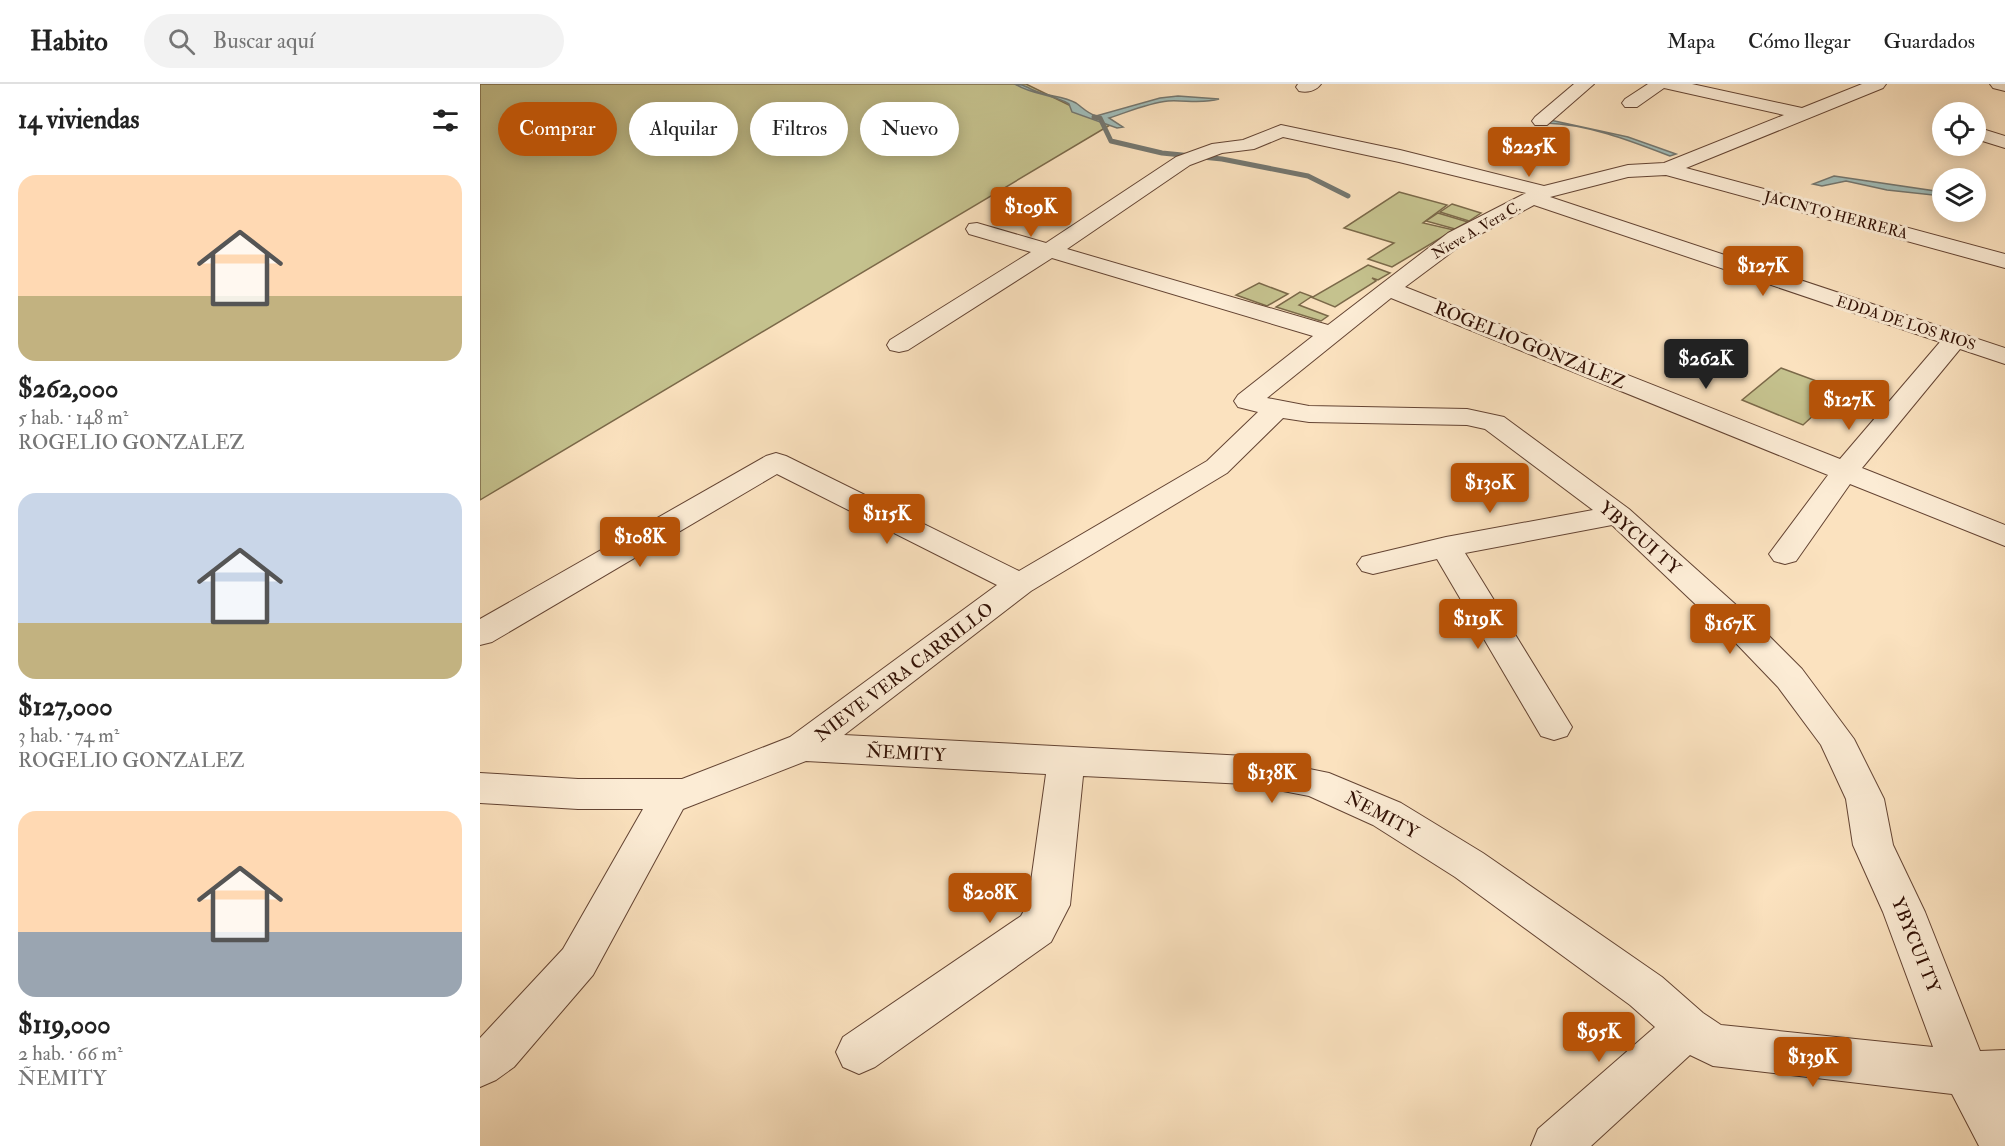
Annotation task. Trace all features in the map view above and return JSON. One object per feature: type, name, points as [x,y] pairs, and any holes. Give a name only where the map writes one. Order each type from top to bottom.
[{"type":"street","points":[[1541,121],[1564,99],[1585,84]]},
{"type":"street","points":[[1631,103],[1659,84]]},
{"type":"street","points":[[1669,84],[1804,114]]},
{"type":"street","name":"Nieve A. Vera C.","points":[[1262,405],[1332,334],[1431,255],[1456,238],[1539,195],[1628,171],[1667,169],[1877,84]]},
{"type":"street","points":[[1999,84],[2005,86]]},
{"type":"street","name":"EDDA DE LOS RIOS","points":[[899,345],[1050,250],[1183,160],[1219,148],[1247,145],[1281,130],[1401,156],[1539,195],[2005,356]]},
{"type":"street","points":[[1986,136],[2005,142]]},
{"type":"street","name":"JACINTO HERRERA","points":[[1667,169],[2005,261]]},
{"type":"street","points":[[976,229],[1332,334]]},
{"type":"street","name":"ROGELIO GONZALEZ","points":[[1390,289],[1846,470],[2005,536]]},
{"type":"street","points":[[1785,554],[1846,470],[1955,340]]},
{"type":"street","name":"YBYCUI TY","points":[[1262,405],[1309,414],[1467,417],[1494,423],[1618,515],[1742,629],[1790,678],[1836,739],[1865,799],[1873,844],[1904,912],[1985,1072],[2005,1145]]},
{"type":"street","name":"NIEVE VERA CARRILLO","points":[[480,788],[578,794],[684,794],[803,747],[1020,584],[1217,467],[1262,405]]},
{"type":"street","points":[[480,634],[776,462],[1020,584]]},
{"type":"street","points":[[1373,564],[1446,547],[1618,515]]},
{"type":"street","points":[[1446,547],[1554,727]]},
{"type":"street","name":"ÑEMITY","points":[[803,747],[1246,770],[1316,783],[1387,814],[1469,865],[1646,991],[1688,1028],[1713,1045],[1985,1072]]},
{"type":"street","points":[[859,1052],[1036,929],[1049,905],[1066,761]]},
{"type":"street","points":[[480,1065],[498,1052],[578,962],[671,795]]},
{"type":"street","points":[[1555,1146],[1688,1028]]},
{"type":"shaded area","points":[[480,84],[1026,84],[1110,125],[480,500]]},
{"type":"shaded area","points":[[1399,192],[1447,205],[1423,223],[1454,230],[1392,267],[1368,259],[1394,243],[1344,228]]},
{"type":"shaded area","points":[[1452,204],[1481,213],[1469,221],[1440,212]]},
{"type":"shaded area","points":[[1438,213],[1468,222],[1455,229],[1426,221]]},
{"type":"shaded area","points":[[1368,265],[1390,273],[1378,280],[1372,278],[1376,281],[1335,307],[1311,297],[1299,305],[1328,316],[1321,321],[1276,307],[1300,292],[1313,297]]},
{"type":"shaded area","points":[[1259,283],[1288,294],[1267,306],[1236,295]]},
{"type":"shaded area","points":[[1781,368],[1841,390],[1803,425],[1742,400]]},
{"type":"water","points":[[1015,84],[1043,94],[1071,100],[1096,116],[1160,98],[1178,96],[1219,99],[1200,102],[1168,101],[1146,106],[1109,118],[1123,127],[1117,128],[1072,112],[1069,104],[1063,101],[1028,90]]},
{"type":"water","points":[[1550,120],[1628,137],[1676,154],[1670,156],[1625,139],[1577,126],[1545,123]]},
{"type":"water","points":[[1834,176],[1932,191],[1932,195],[1887,190],[1846,181],[1822,186],[1813,184]]},
{"type":"waterway","points":[[1094,117],[1100,118],[1111,141],[1162,153],[1222,159],[1308,176],[1348,196]]}]
